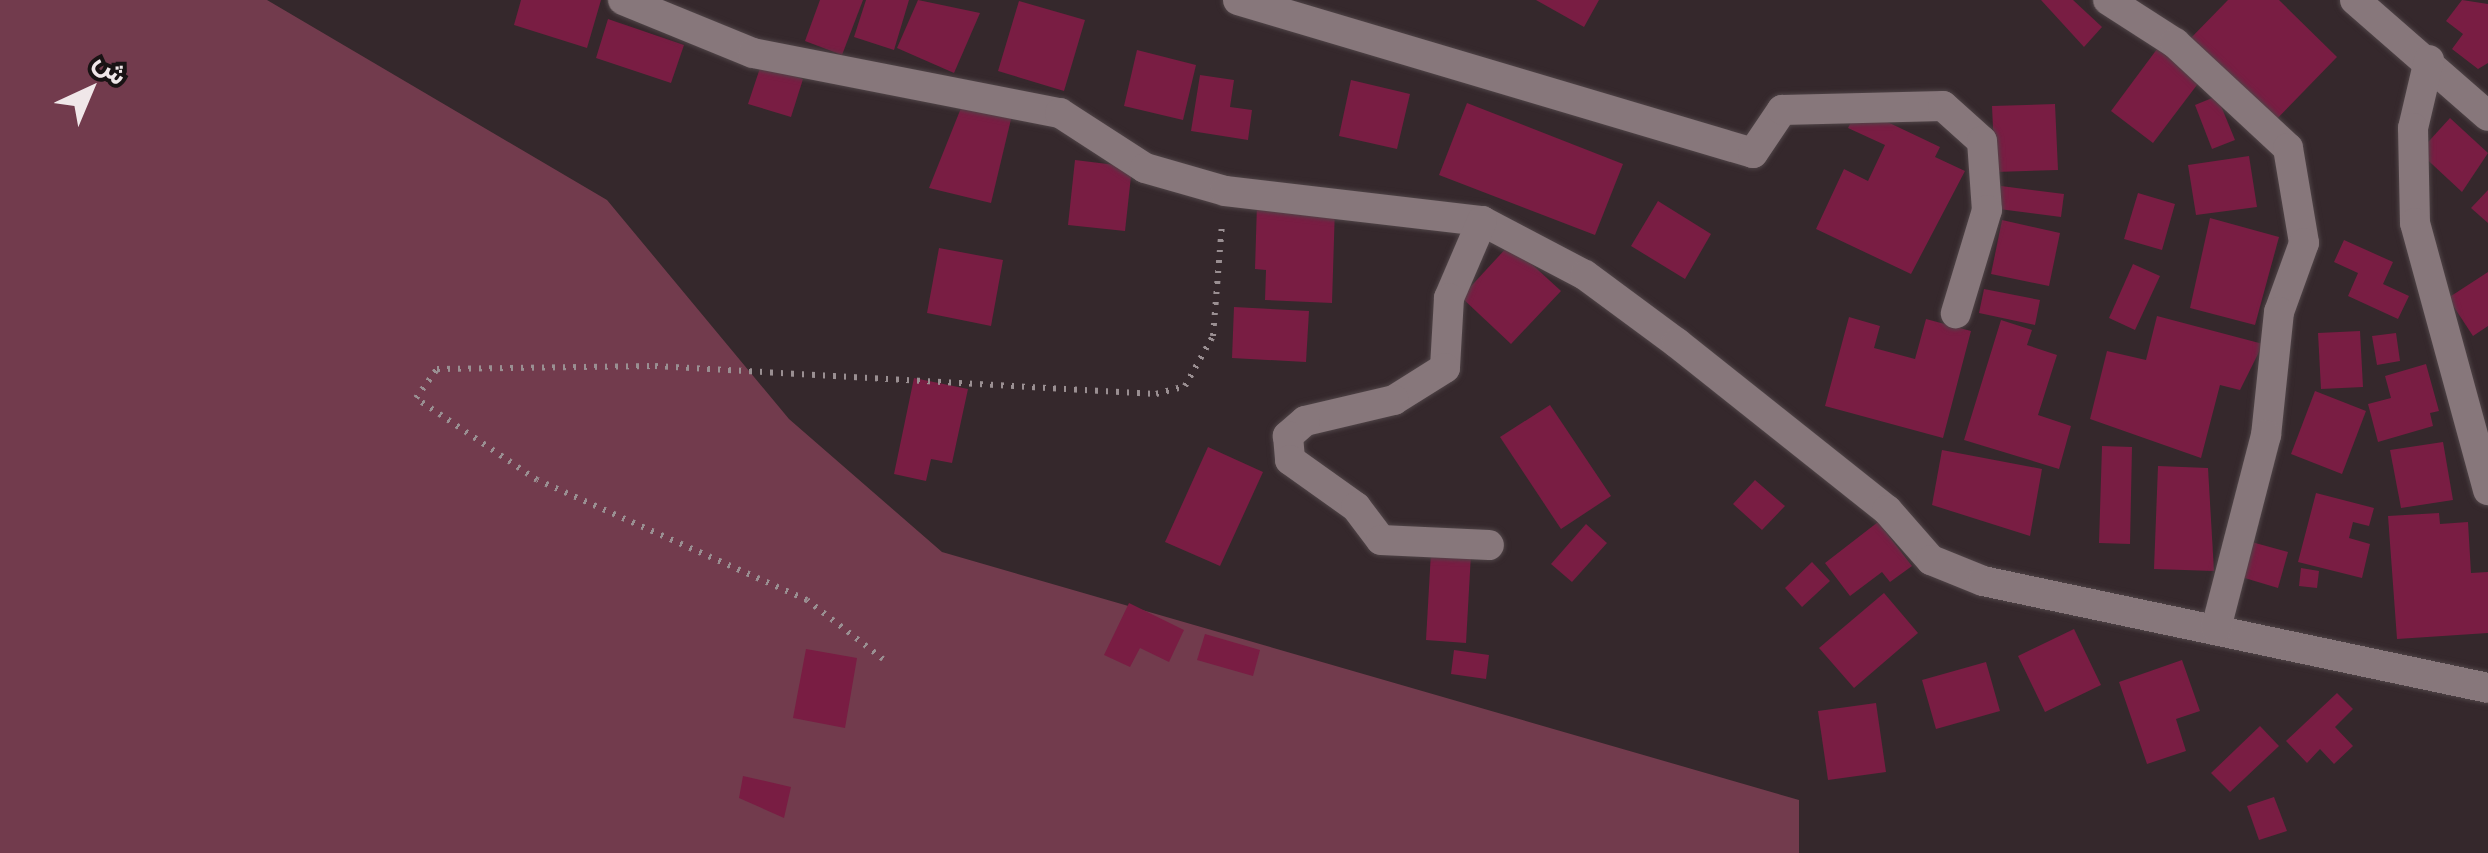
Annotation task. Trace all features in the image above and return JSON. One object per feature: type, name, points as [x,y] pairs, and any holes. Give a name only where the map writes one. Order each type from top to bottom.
[{"type":"street","points":[[623,0],[753,54],[1060,112],[1145,168],[1225,192],[1482,220],[1585,275],[1677,343],[1887,510],[1932,560],[1983,581],[2488,688]]},
{"type":"street","points":[[1238,0],[1753,153],[1782,110],[1943,106],[1982,141],[1987,210],[1956,313]]},
{"type":"street","points":[[2108,0],[2174,43],[2288,148],[2304,243],[2279,312],[2243,548],[2216,628]]},
{"type":"street","points":[[2355,0],[2488,116]]},
{"type":"street","points":[[2428,60],[2413,128],[2414,222],[2488,490]]},
{"type":"street","points":[[1482,220],[1449,298],[1445,368],[1394,400],[1306,421],[1288,436],[1290,460],[1356,508],[1381,540],[1489,545]]},
{"type":"path","points":[[883,659],[807,600],[537,480],[416,398],[437,369],[655,366],[1156,394],[1185,386],[1213,336],[1225,192]]},
{"type":"shaded area","points":[[0,0],[267,0],[607,200],[789,419],[942,552],[1799,800],[1799,853],[0,853]]},
{"type":"building","points":[[521,0],[601,0],[587,48],[514,25]]},
{"type":"building","points":[[820,0],[863,0],[842,55],[805,41]]},
{"type":"building","points":[[866,0],[909,0],[894,50],[854,37]]},
{"type":"building","points":[[918,0],[980,13],[954,73],[897,48]]},
{"type":"building","points":[[1536,0],[1599,0],[1584,27]]},
{"type":"building","points":[[2041,0],[2073,0],[2102,27],[2084,47]]},
{"type":"building","points":[[2228,0],[2279,0],[2337,57],[2271,125],[2186,43]]},
{"type":"building","points":[[2462,0],[2488,4],[2488,63],[2478,69],[2452,49],[2463,34],[2446,21]]},
{"type":"building","points":[[1019,1],[1085,20],[1064,91],[998,71]]},
{"type":"building","points":[[608,19],[684,45],[671,83],[596,58]]},
{"type":"building","points":[[2160,45],[2203,77],[2153,143],[2111,111]]},
{"type":"building","points":[[1137,50],[1196,65],[1183,120],[1124,106]]},
{"type":"building","points":[[761,65],[803,79],[791,117],[748,104]]},
{"type":"building","points":[[1200,75],[1234,80],[1230,107],[1252,110],[1248,140],[1191,131]]},
{"type":"building","points":[[1351,80],[1410,94],[1397,149],[1339,136]]},
{"type":"building","points":[[2217,96],[2235,140],[2212,149],[2195,105]]},
{"type":"building","points":[[963,103],[1012,115],[991,203],[929,188]]},
{"type":"building","points":[[1467,103],[1623,164],[1595,235],[1439,175]]},
{"type":"building","points":[[2055,104],[2058,170],[1995,172],[1992,106]]},
{"type":"building","points":[[1858,108],[1940,147],[1935,157],[1965,171],[1911,274],[1816,229],[1844,169],[1868,181],[1885,145],[1848,128]]},
{"type":"building","points":[[2450,118],[2488,153],[2462,192],[2419,152]]},
{"type":"building","points":[[2249,156],[2257,207],[2196,215],[2188,165]]},
{"type":"building","points":[[1075,160],[1132,167],[1125,231],[1068,225]]},
{"type":"building","points":[[2001,186],[2064,194],[2061,217],[1999,209]]},
{"type":"building","points":[[2488,190],[2488,223],[2471,208]]},
{"type":"building","points":[[2138,193],[2175,204],[2162,250],[2124,239]]},
{"type":"building","points":[[1658,201],[1711,234],[1685,279],[1631,246]]},
{"type":"building","points":[[1257,204],[1335,207],[1332,303],[1265,300],[1266,270],[1255,269]]},
{"type":"building","points":[[2210,218],[2279,237],[2255,325],[2190,308]]},
{"type":"building","points":[[2002,220],[2060,233],[2049,286],[1991,274]]},
{"type":"building","points":[[2344,240],[2393,262],[2383,284],[2409,296],[2398,319],[2348,296],[2358,273],[2334,262]]},
{"type":"building","points":[[1510,244],[1561,291],[1511,344],[1461,297]]},
{"type":"building","points":[[939,248],[1003,260],[991,326],[927,313]]},
{"type":"building","points":[[2133,264],[2160,276],[2135,330],[2109,318]]},
{"type":"building","points":[[2488,272],[2488,326],[2473,336],[2448,298]]},
{"type":"building","points":[[1984,289],[2040,300],[2035,325],[1979,313]]},
{"type":"building","points":[[1234,307],[1309,311],[1306,362],[1232,358]]},
{"type":"building","points":[[2157,316],[2263,344],[2240,390],[2220,385],[2201,458],[2090,419],[2107,351],[2146,360]]},
{"type":"building","points":[[1849,317],[1880,326],[1874,348],[1915,359],[1926,319],[1971,331],[1943,438],[1825,406]]},
{"type":"building","points":[[2001,320],[2032,330],[2027,345],[2057,355],[2038,415],[2071,426],[2059,469],[1964,440]]},
{"type":"building","points":[[2360,331],[2363,387],[2321,389],[2318,333]]},
{"type":"building","points":[[2396,333],[2400,361],[2377,365],[2372,336]]},
{"type":"building","points":[[2426,364],[2439,411],[2430,413],[2433,426],[2378,442],[2368,404],[2391,398],[2385,376]]},
{"type":"building","points":[[914,378],[968,389],[952,463],[931,459],[926,481],[894,474]]},
{"type":"building","points":[[2315,391],[2366,411],[2342,474],[2291,454]]},
{"type":"building","points":[[1550,405],[1611,496],[1561,529],[1500,437]]},
{"type":"building","points":[[2443,442],[2453,500],[2401,508],[2390,450]]},
{"type":"building","points":[[2102,446],[2132,447],[2130,544],[2099,543]]},
{"type":"building","points":[[1208,447],[1263,472],[1220,566],[1165,542]]},
{"type":"building","points":[[1942,450],[2042,469],[2030,536],[1932,505]]},
{"type":"building","points":[[2158,466],[2208,468],[2214,571],[2154,569]]},
{"type":"building","points":[[1755,480],[1785,506],[1762,530],[1733,504]]},
{"type":"building","points":[[2316,493],[2374,508],[2369,526],[2353,522],[2349,538],[2370,544],[2362,578],[2298,562]]},
{"type":"building","points":[[2439,513],[2440,524],[2468,522],[2471,573],[2488,572],[2488,633],[2397,639],[2388,516]]},
{"type":"building","points":[[1878,522],[1912,566],[1890,582],[1882,572],[1850,596],[1825,563]]},
{"type":"building","points":[[1586,524],[1607,543],[1572,582],[1551,564]]},
{"type":"building","points":[[2248,541],[2288,552],[2278,588],[2238,576]]},
{"type":"building","points":[[1431,552],[1471,554],[1466,643],[1426,640]]},
{"type":"building","points":[[1812,562],[1830,581],[1802,607],[1785,588]]},
{"type":"building","points":[[2301,568],[2319,571],[2317,588],[2299,586]]},
{"type":"building","points":[[1884,593],[1918,633],[1854,688],[1819,648]]},
{"type":"building","points":[[1129,603],[1184,630],[1169,662],[1140,648],[1130,667],[1104,655]]},
{"type":"building","points":[[2074,629],[2101,685],[2045,712],[2018,656]]},
{"type":"building","points":[[1205,634],[1260,650],[1253,676],[1197,660]]},
{"type":"building","points":[[806,649],[857,658],[845,728],[793,718]]},
{"type":"building","points":[[1454,650],[1489,655],[1486,679],[1451,674]]},
{"type":"building","points":[[2182,660],[2200,711],[2176,719],[2186,751],[2147,764],[2119,682]]},
{"type":"building","points":[[1986,662],[2000,711],[1936,729],[1922,680]]},
{"type":"building","points":[[2337,693],[2353,709],[2335,727],[2353,746],[2334,764],[2320,749],[2307,763],[2286,741]]},
{"type":"building","points":[[1876,703],[1886,772],[1828,780],[1818,711]]},
{"type":"building","points":[[2260,726],[2279,746],[2230,792],[2211,773]]},
{"type":"building","points":[[743,776],[791,787],[784,818],[739,798]]},
{"type":"building","points":[[2274,797],[2287,831],[2259,840],[2247,806]]}]
